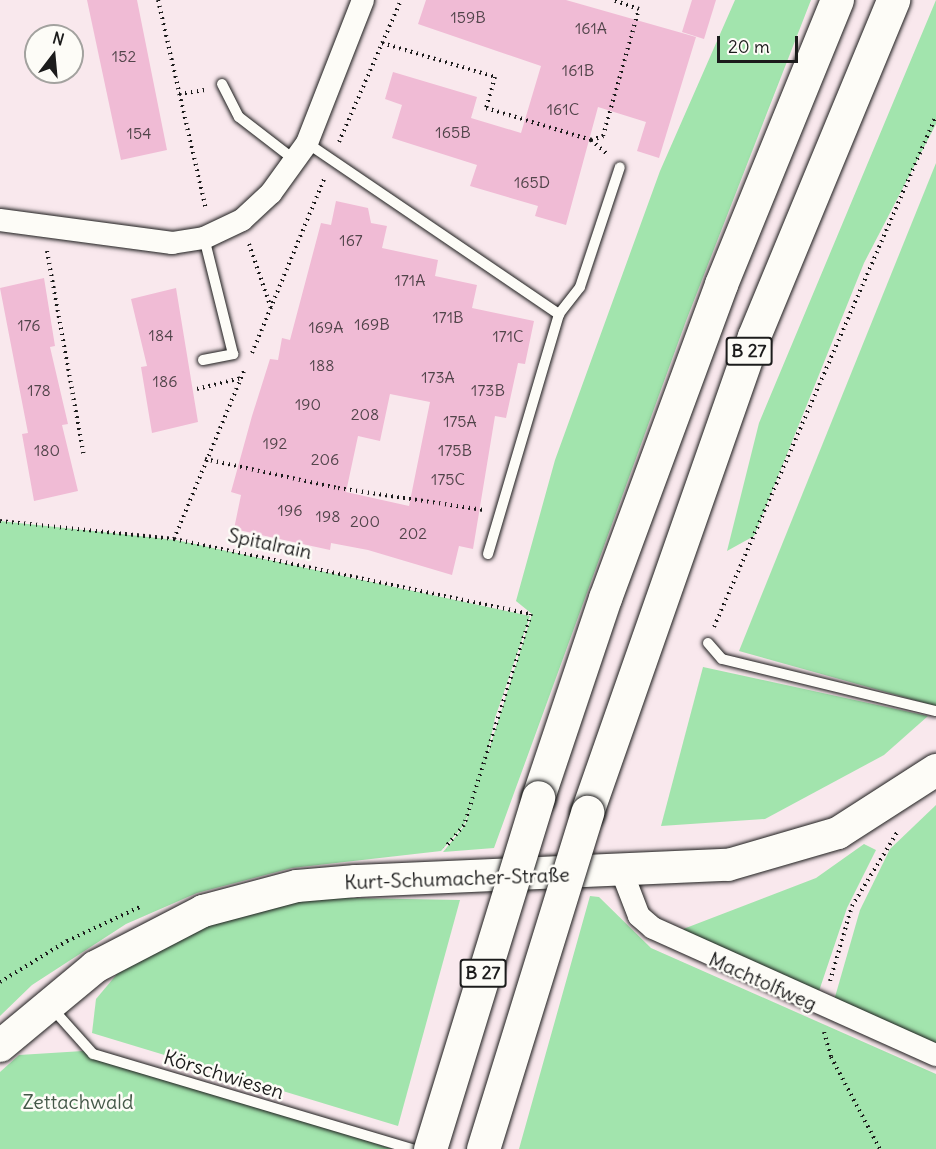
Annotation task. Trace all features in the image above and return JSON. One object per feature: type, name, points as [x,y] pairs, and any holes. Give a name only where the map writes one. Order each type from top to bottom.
[{"type":"highway","name":"B 27","points":[[430,1149],[538,797],[713,305],[837,0]]},
{"type":"highway","name":"B 27","points":[[483,1149],[587,812],[754,336],[892,0]]},
{"type":"street","points":[[0,220],[132,242],[204,238],[242,220],[302,152],[363,0]]},
{"type":"street","name":"Kurt-Schumacher-Straße","points":[[0,1046],[48,1002],[151,934],[203,911],[297,886],[405,879],[622,872],[728,865],[804,846],[872,816],[936,770]]},
{"type":"street","name":"Machtolfweg","points":[[622,872],[639,916],[653,928],[822,1008],[936,1054]]},
{"type":"lane","points":[[223,87],[239,117],[302,152],[332,159],[559,314]]},
{"type":"lane","points":[[488,554],[559,314],[580,287],[620,167]]},
{"type":"lane","points":[[202,360],[233,354],[204,238]]},
{"type":"lane","points":[[708,643],[722,659],[936,711]]},
{"type":"lane","name":"Körschwiesen","points":[[48,1002],[93,1054],[412,1149]]},
{"type":"path","points":[[158,0],[207,206],[204,238]]},
{"type":"path","points":[[332,159],[401,0]]},
{"type":"path","points":[[382,43],[495,78],[486,108],[591,140],[603,136],[639,9],[613,0]]},
{"type":"path","points":[[179,94],[223,87]]},
{"type":"path","points":[[708,643],[936,116]]},
{"type":"path","points":[[242,220],[271,308]]},
{"type":"path","points":[[41,227],[84,457]]},
{"type":"path","points":[[197,389],[241,378]]},
{"type":"path","points":[[205,459],[338,488],[500,514]]},
{"type":"path","name":"Spitalrain","points":[[0,521],[174,539],[531,615],[464,825],[442,851],[419,861],[405,879]]},
{"type":"path","points":[[822,1008],[852,906],[902,826]]},
{"type":"path","points":[[0,982],[67,941],[142,906]]},
{"type":"path","points":[[825,1035],[880,1149]]},
{"type":"green space","points":[[735,0],[811,0],[686,321],[494,848],[443,852],[465,825],[473,800],[464,825],[441,851],[292,868],[197,893],[126,924],[32,985],[0,1016],[0,521],[176,540],[530,616],[495,718],[487,756],[532,614],[516,601],[555,460],[660,171]]},
{"type":"green space","points":[[936,0],[936,124],[864,263],[754,536],[727,551],[759,423]]},
{"type":"green space","points":[[936,163],[936,706],[739,651]]},
{"type":"green space","points":[[703,667],[928,716],[884,755],[765,819],[661,826]]},
{"type":"green space","points":[[936,805],[936,1044],[833,1004],[860,910],[890,849]]},
{"type":"green space","points":[[864,844],[876,850],[847,908],[817,997],[678,931],[816,878]]},
{"type":"green space","points":[[590,896],[599,897],[651,948],[936,1074],[936,1149],[519,1149]]},
{"type":"green space","points":[[297,897],[460,900],[398,1126],[92,1033],[96,999],[138,949],[208,920]]},
{"type":"green space","name":"Zettachwald","points":[[83,1051],[393,1149],[0,1149],[0,1072],[19,1055]]},
{"type":"building","points":[[87,0],[137,0],[167,150],[121,160]]},
{"type":"building","points":[[426,0],[566,0],[696,37],[659,158],[637,151],[646,122],[598,107],[566,225],[535,216],[538,206],[470,186],[477,165],[392,138],[402,105],[385,99],[393,72],[477,97],[471,118],[521,133],[541,66],[418,24]]},
{"type":"building","points":[[692,0],[716,0],[704,39],[682,32]]},
{"type":"building","points":[[336,201],[368,208],[371,223],[387,226],[382,248],[438,260],[435,276],[477,285],[472,308],[534,321],[525,364],[518,363],[506,418],[495,416],[473,549],[459,546],[452,575],[368,550],[331,543],[330,550],[234,529],[241,495],[231,492],[270,359],[278,360],[282,338],[290,340],[321,223],[331,225]],"holes":[[[390,394],[430,402],[409,506],[346,492],[358,436],[380,441]]]},
{"type":"building","points":[[44,278],[55,346],[50,347],[68,424],[62,425],[78,491],[34,501],[22,434],[28,433],[0,288]]},
{"type":"building","points":[[176,288],[198,422],[152,433],[141,367],[147,366],[131,299]]}]
